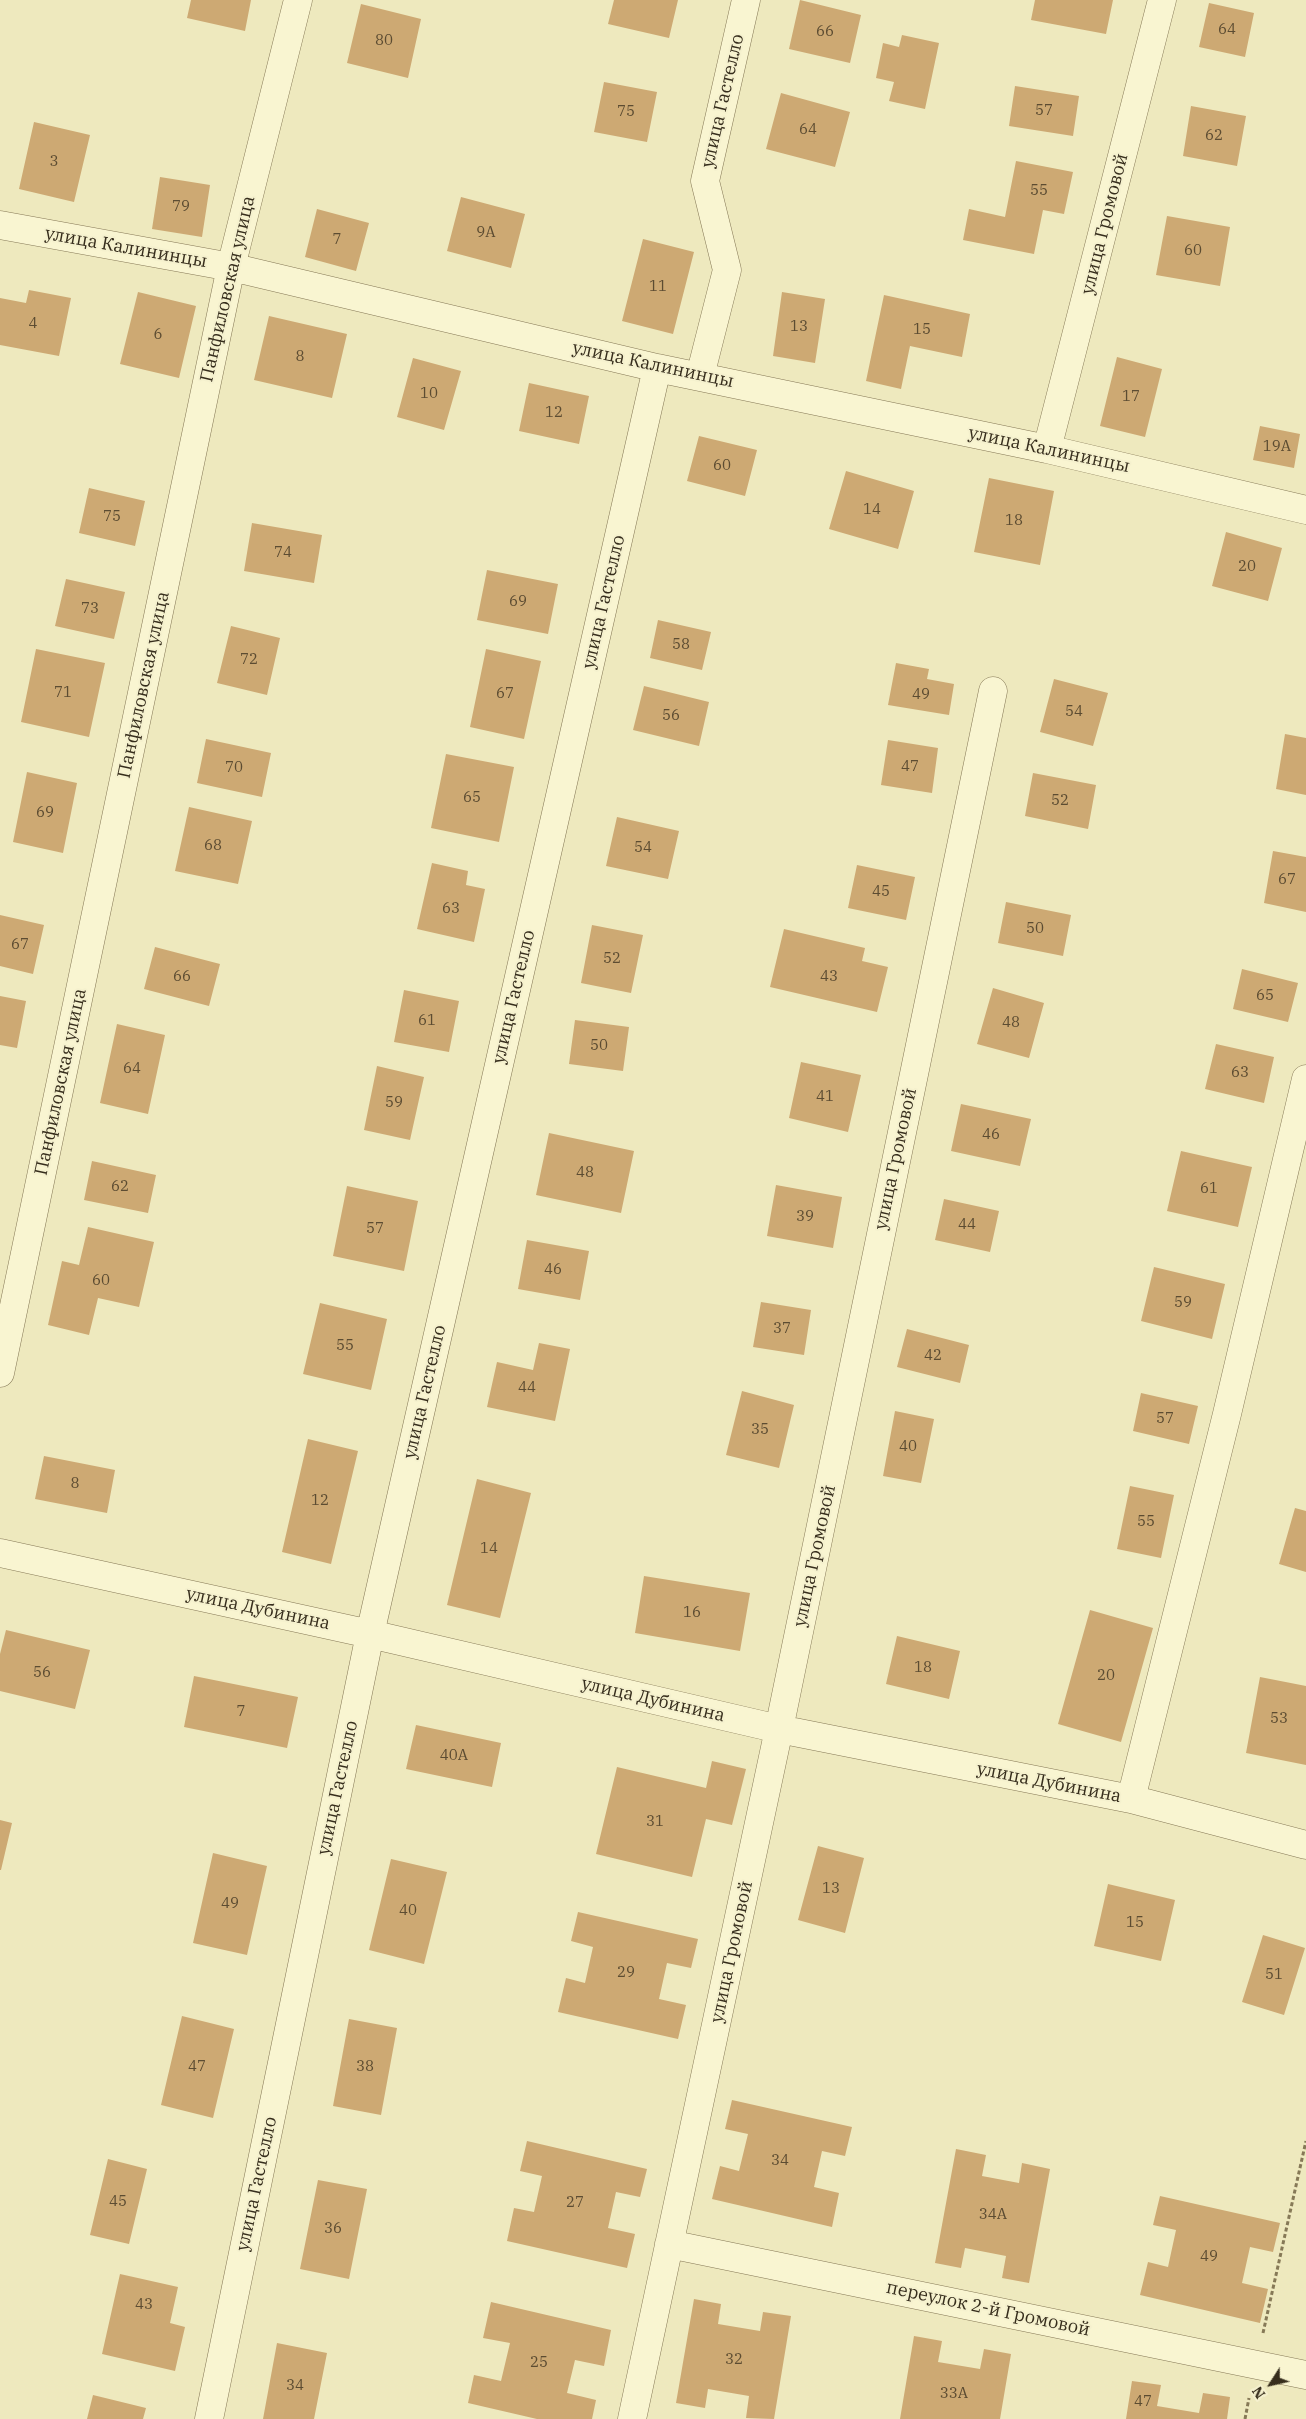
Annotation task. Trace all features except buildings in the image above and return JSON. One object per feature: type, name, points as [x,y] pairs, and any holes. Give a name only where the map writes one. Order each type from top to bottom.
[{"type":"street","name":"Панфиловская улица","points":[[0,1373],[232,267],[298,0]]},
{"type":"street","name":"улица Гастелло","points":[[700,376],[727,270],[705,181],[746,0]]},
{"type":"street","name":"улица Громовой","points":[[1047,448],[1162,0]]},
{"type":"street","name":"улица Калининцы","points":[[0,225],[232,267],[657,368],[1047,448],[1306,510]]},
{"type":"street","name":"улица Гастелло","points":[[209,2419],[370,1634],[657,368]]},
{"type":"street","name":"улица Громовой","points":[[632,2419],[779,1729],[993,691]]},
{"type":"street","points":[[1130,1799],[1227,1414],[1306,1079]]},
{"type":"street","name":"улица Дубинина","points":[[0,1553],[370,1634],[779,1729],[1130,1799],[1306,1845]]},
{"type":"street","name":"переулок 2-й Громовой","points":[[670,2244],[1306,2375]]},
{"type":"path","points":[[1245,2419],[1306,2141]]}]
